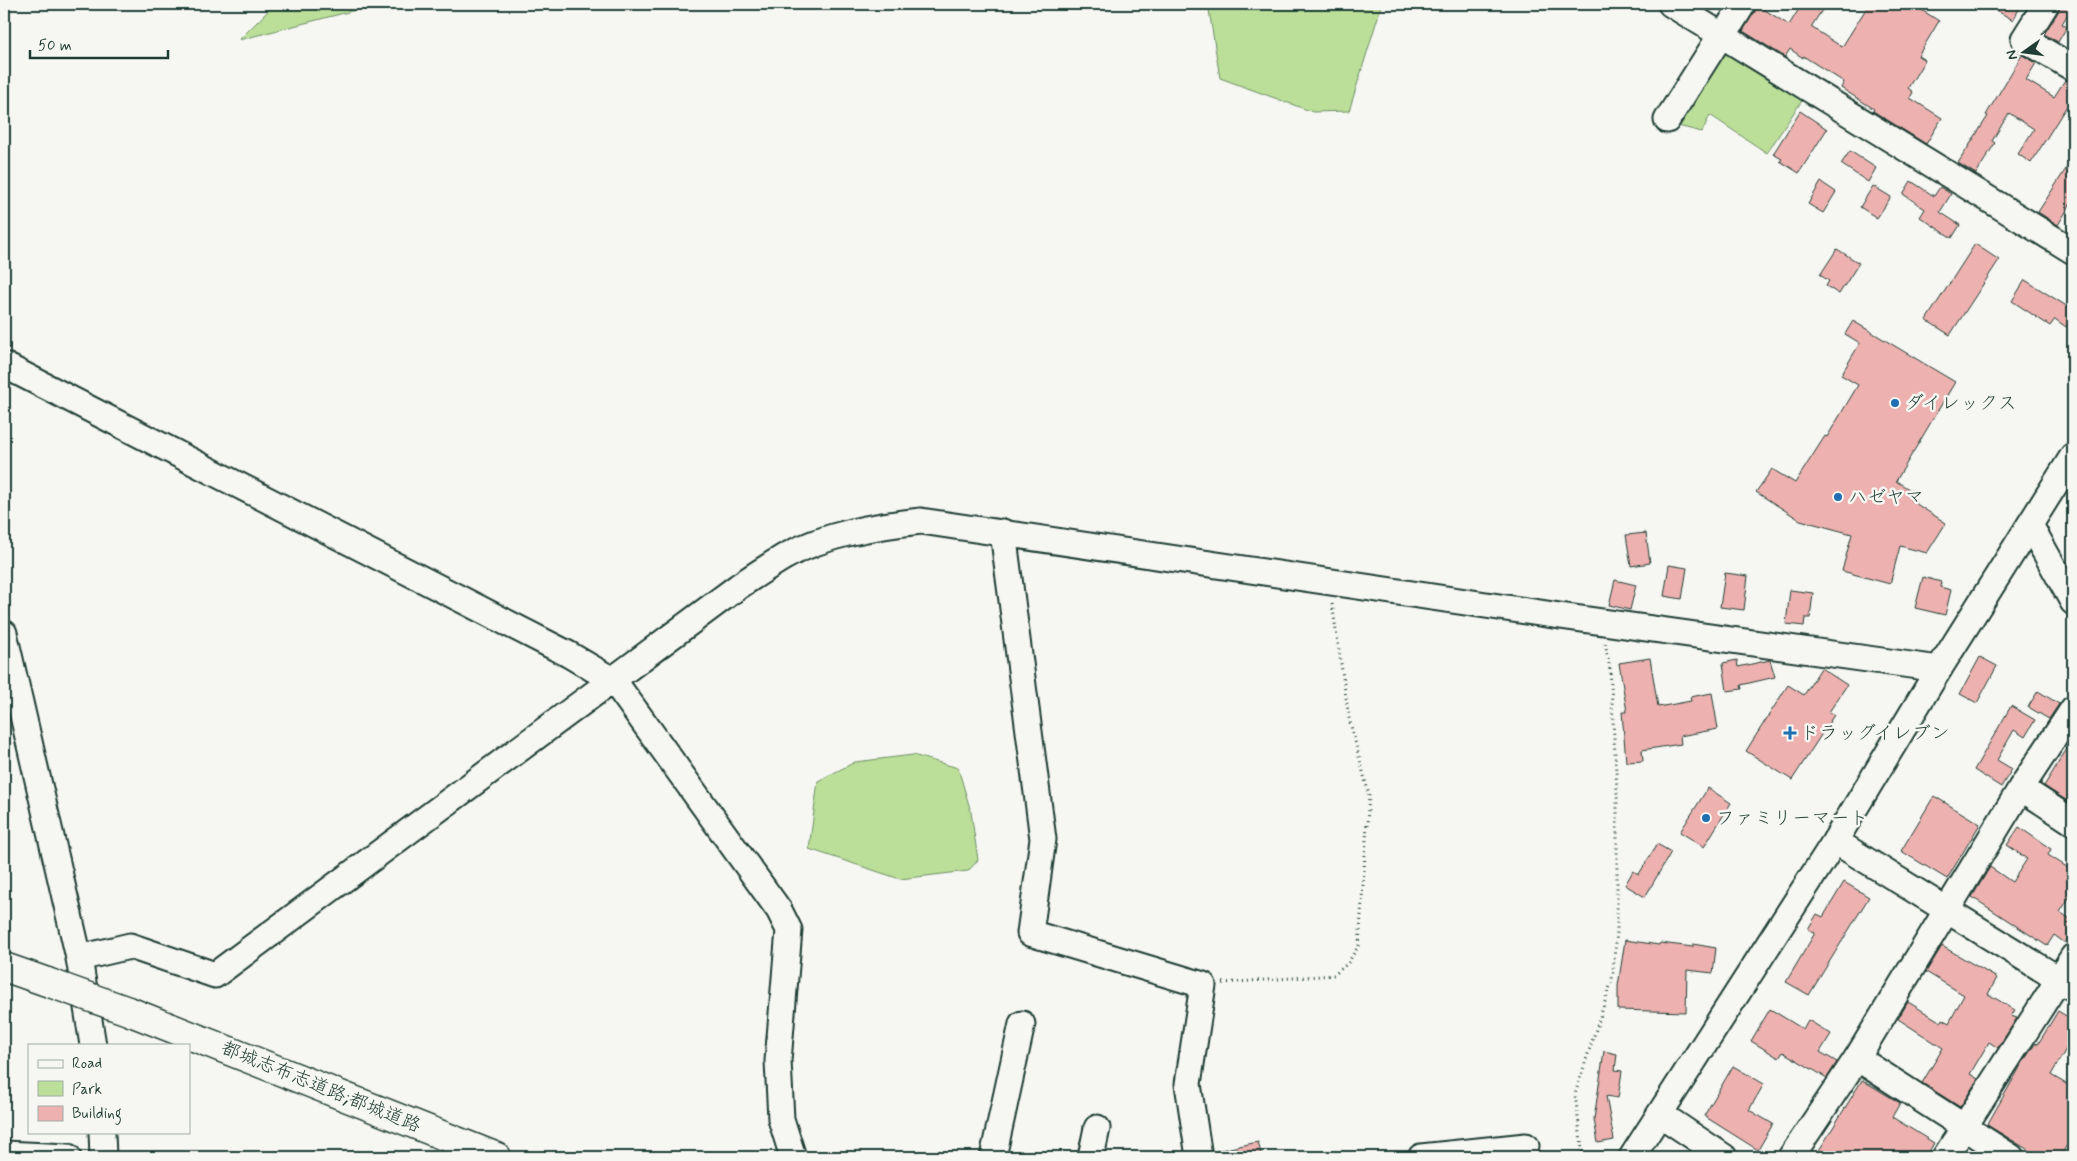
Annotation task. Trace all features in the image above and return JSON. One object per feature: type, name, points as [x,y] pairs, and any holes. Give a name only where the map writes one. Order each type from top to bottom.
[{"type":"highway","name":"都城志布志道路;都城道路","points":[[4,968],[131,1012],[497,1157]]},
{"type":"street","points":[[1671,4],[2073,251]]},
{"type":"street","points":[[1667,120],[1743,4]]},
{"type":"street","points":[[2046,4],[2024,39],[2073,66]]},
{"type":"street","points":[[4,365],[568,654],[614,681],[779,910],[789,930],[778,1061],[781,1119],[793,1157]]},
{"type":"street","points":[[1632,1157],[1835,841],[1939,669],[2073,456]]},
{"type":"street","points":[[79,958],[130,946],[215,975],[614,681],[739,586],[786,556],[829,538],[885,525],[921,521],[1003,532],[1600,621],[1939,669]]},
{"type":"street","points":[[2030,525],[2073,602]]},
{"type":"street","points":[[1003,532],[1043,840],[1030,933],[1202,985],[1188,1084],[1199,1157]]},
{"type":"street","points":[[4,633],[8,677],[79,958],[93,1044]]},
{"type":"street","points":[[1791,1157],[1857,1058],[2021,788],[2073,709]]},
{"type":"street","points":[[2021,788],[2073,822]]},
{"type":"street","points":[[1835,841],[2066,983]]},
{"type":"street","points":[[1945,1157],[1964,1127],[2066,983],[2073,957]]},
{"type":"street","points":[[992,1157],[1022,1024]]},
{"type":"street","points":[[1857,1058],[2012,1157]]},
{"type":"street","points":[[1660,1114],[1724,1157]]},
{"type":"street","points":[[1091,1157],[1097,1128]]},
{"type":"street","points":[[102,1134],[103,1157]]},
{"type":"street","points":[[1421,1157],[1483,1154],[1526,1146]]},
{"type":"street","points":[[4,1154],[68,1157]]},
{"type":"path","points":[[1202,985],[1334,975],[1348,963],[1358,945],[1369,795],[1349,718],[1329,580]]},
{"type":"path","points":[[1583,1157],[1575,1094],[1612,980],[1617,932],[1617,789],[1610,668],[1600,621]]},
{"type":"green space","points":[[275,4],[379,4],[239,40]]},
{"type":"green space","points":[[1208,4],[1380,4],[1381,7],[1349,111],[1313,112],[1220,78]]},
{"type":"green space","points":[[1725,42],[1805,96],[1767,153],[1710,115],[1702,132],[1670,124]]},
{"type":"green space","points":[[913,755],[958,768],[971,812],[978,860],[968,871],[900,879],[809,849],[818,781],[855,762]]},
{"type":"building","points":[[1802,4],[1826,4],[1811,27],[1842,47],[1869,4],[1912,4],[1939,21],[1918,56],[1925,60],[1908,88],[1913,92],[1910,98],[1942,118],[1926,144],[1873,111],[1874,109],[1841,88],[1844,82],[1803,56],[1803,58],[1790,49],[1785,57],[1743,31],[1757,5],[1789,25]]},
{"type":"building","points":[[1985,4],[2022,4],[2013,20]]},
{"type":"building","points":[[2060,4],[2073,5],[2062,24],[2067,27],[2058,42],[2044,34],[2058,12]]},
{"type":"building","points":[[2022,55],[2036,63],[2026,80],[2054,97],[2065,80],[2073,81],[2073,96],[2031,163],[2018,154],[2034,129],[2009,113],[1992,141],[1995,143],[1976,174],[1958,163],[1988,116],[1986,115]]},
{"type":"building","points":[[1800,111],[1827,129],[1799,173],[1780,161],[1782,159],[1773,154]]},
{"type":"building","points":[[1850,151],[1876,168],[1868,182],[1841,164]]},
{"type":"building","points":[[2073,158],[2073,200],[2058,225],[2038,212]]},
{"type":"building","points":[[1911,181],[1934,196],[1940,187],[1951,194],[1940,212],[1960,225],[1952,238],[1920,217],[1925,209],[1903,194]]},
{"type":"building","points":[[1821,182],[1836,192],[1823,213],[1808,204]]},
{"type":"building","points":[[1873,186],[1891,197],[1877,218],[1860,207]]},
{"type":"building","points":[[1975,244],[1999,260],[1950,335],[1926,320]]},
{"type":"building","points":[[1837,249],[1859,263],[1839,294],[1826,286],[1829,281],[1820,275]]},
{"type":"building","points":[[2025,280],[2073,310],[2073,316],[2066,327],[2055,319],[2050,326],[2012,301]]},
{"type":"building","points":[[1853,321],[1955,382],[1896,481],[1915,493],[1910,500],[1946,523],[1927,553],[1900,546],[1890,584],[1842,571],[1852,534],[1800,520],[1756,492],[1772,469],[1795,483],[1825,436],[1827,437],[1858,385],[1841,375],[1860,343],[1845,334]]},
{"type":"building","points":[[1646,533],[1650,563],[1631,566],[1626,535]]},
{"type":"building","points":[[1669,565],[1687,568],[1682,599],[1664,596]]},
{"type":"building","points":[[1725,573],[1748,576],[1744,610],[1720,607]]},
{"type":"building","points":[[1923,577],[1941,582],[1940,587],[1951,590],[1945,615],[1915,608]]},
{"type":"building","points":[[1615,580],[1636,585],[1630,610],[1609,605]]},
{"type":"building","points":[[1790,590],[1813,593],[1810,618],[1805,618],[1804,626],[1786,624]]},
{"type":"building","points":[[1980,657],[1997,666],[1977,703],[1960,694]]},
{"type":"building","points":[[1650,658],[1658,707],[1691,701],[1690,697],[1712,693],[1718,729],[1680,736],[1681,744],[1642,750],[1643,761],[1626,762],[1622,712],[1627,712],[1619,663]]},
{"type":"building","points":[[1737,660],[1738,667],[1770,660],[1775,677],[1741,685],[1742,689],[1727,691],[1723,663]]},
{"type":"building","name":"ドラッグイレブン","points":[[1821,668],[1847,685],[1829,712],[1834,715],[1792,780],[1746,751],[1788,685],[1804,695]]},
{"type":"building","points":[[2038,691],[2059,704],[2049,719],[2028,707]]},
{"type":"building","points":[[2011,706],[2035,720],[2025,737],[2014,730],[1997,760],[2012,769],[2001,787],[1974,770]]},
{"type":"building","points":[[2073,739],[2073,796],[2069,802],[2044,786]]},
{"type":"building","name":"ファミリーマート","points":[[1708,788],[1731,803],[1704,847],[1680,832]]},
{"type":"building","points":[[1934,796],[1980,824],[1947,879],[1901,851]]},
{"type":"building","points":[[2019,827],[2051,849],[2048,855],[2073,871],[2073,892],[2060,912],[2073,921],[2073,931],[2065,943],[2054,935],[2047,946],[1972,897],[1990,867],[2012,882],[2027,859],[2007,845]]},
{"type":"building","points":[[1657,844],[1671,852],[1645,897],[1625,885],[1633,871],[1639,874]]},
{"type":"building","points":[[1844,882],[1869,897],[1809,995],[1786,982],[1815,933],[1808,929],[1817,914],[1823,917]]},
{"type":"building","points":[[1625,940],[1659,945],[1660,943],[1693,947],[1693,944],[1716,948],[1713,973],[1687,970],[1686,1012],[1618,1010],[1618,986]]},
{"type":"building","points":[[1942,946],[1997,978],[1988,994],[2015,1010],[2011,1016],[2017,1018],[1998,1048],[1989,1042],[1970,1074],[1978,1079],[1960,1107],[1922,1083],[1943,1048],[1898,1019],[1908,1002],[1941,1022],[1942,1019],[1949,1023],[1964,995],[1926,972]]},
{"type":"building","points":[[1770,1009],[1803,1029],[1808,1020],[1831,1034],[1820,1052],[1837,1062],[1827,1078],[1783,1052],[1779,1058],[1751,1041]]},
{"type":"building","points":[[2058,1011],[2073,1020],[2073,1037],[2051,1075],[2073,1088],[2073,1114],[2067,1124],[2073,1128],[2073,1149],[2067,1145],[2060,1157],[2040,1157],[1987,1125],[2023,1062],[2036,1043],[2038,1044]]},
{"type":"building","points":[[1604,1051],[1617,1054],[1615,1070],[1622,1071],[1618,1098],[1606,1096],[1614,1140],[1598,1143],[1594,1119]]},
{"type":"building","points":[[1733,1066],[1764,1084],[1749,1110],[1773,1124],[1758,1150],[1704,1116]]},
{"type":"building","points":[[1862,1080],[1900,1103],[1892,1117],[1934,1143],[1926,1157],[1815,1157]]},
{"type":"building","points":[[1258,1142],[1262,1157],[1217,1157],[1216,1151]]},
{"type":"place","name":"ダイレックス","points":[[1895,403]]},
{"type":"place","name":"ハゼヤマ","points":[[1838,497]]},
{"type":"place","name":"ドラッグイレブン","points":[[1790,733]]},
{"type":"place","name":"ファミリーマート","points":[[1706,818]]}]
